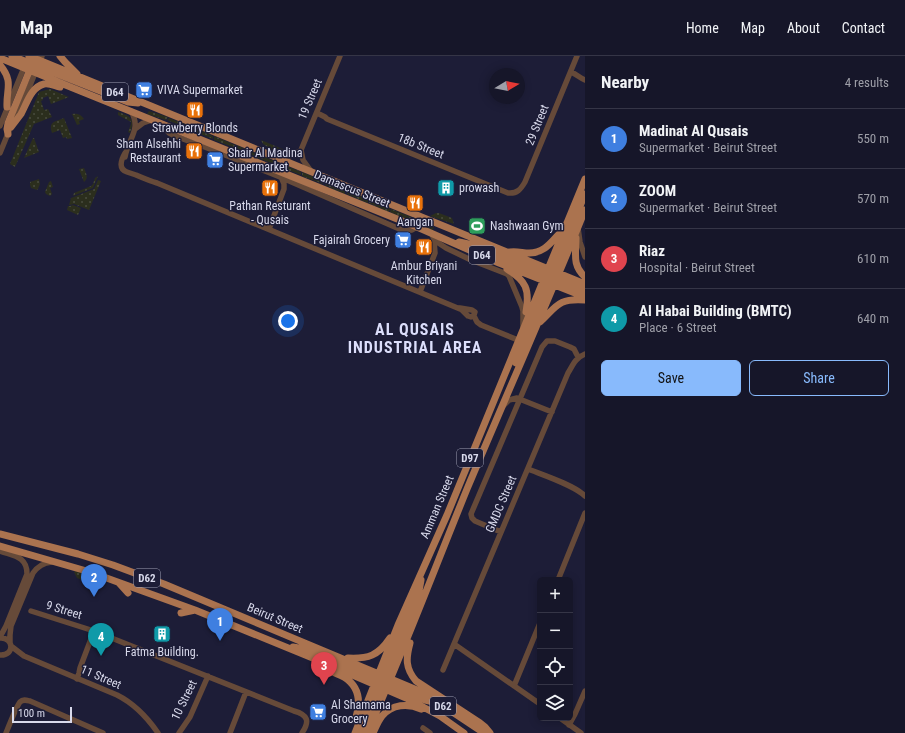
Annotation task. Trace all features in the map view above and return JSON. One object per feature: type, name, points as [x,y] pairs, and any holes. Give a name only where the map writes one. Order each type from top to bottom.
[{"type":"main road","points":[[12,56],[33,63],[128,102],[135,104],[142,103]]},
{"type":"main road","points":[[60,56],[64,62],[82,78]]},
{"type":"main road","name":"Damascus Street","points":[[0,58],[33,63],[82,78],[279,158],[507,252],[585,298]]},
{"type":"main road","points":[[8,134],[8,123],[33,63]]},
{"type":"main road","name":"Damascus Street","points":[[33,63],[68,86],[417,227],[433,237],[451,242],[499,263],[551,277],[585,284]]},
{"type":"main road","points":[[0,65],[8,80],[9,86],[7,107]]},
{"type":"main road","points":[[11,127],[19,117],[31,94],[36,88],[45,84],[52,84],[60,87],[68,86]]},
{"type":"main road","points":[[156,108],[166,106]]},
{"type":"main road","name":"Amman Street","points":[[354,733],[412,626],[514,377],[538,323],[564,230],[585,179]]},
{"type":"main road","points":[[514,377],[516,363],[520,352],[585,194]]},
{"type":"main road","name":"Amman Street","points":[[367,733],[398,625],[447,515],[527,319],[577,231],[585,210]]},
{"type":"main road","points":[[507,252],[531,254],[541,251],[550,245],[564,230]]},
{"type":"main road","points":[[577,231],[575,253],[576,262],[579,270],[585,277]]},
{"type":"main road","points":[[451,242],[462,242],[473,245],[585,290]]},
{"type":"main road","points":[[499,263],[520,278],[526,288],[528,299],[526,312],[527,319]]},
{"type":"main road","points":[[538,323],[553,308],[562,302],[585,298]]},
{"type":"main road","name":"Beirut Street","points":[[0,534],[78,554],[164,584],[342,658],[440,716],[464,733]]},
{"type":"main road","name":"Beirut Street","points":[[0,546],[55,561],[118,581],[195,610],[320,661],[383,681]]},
{"type":"main road","points":[[362,733],[419,591],[421,572]]},
{"type":"main road","points":[[118,581],[128,593]]},
{"type":"main road","points":[[181,613],[195,610]]},
{"type":"main road","points":[[342,658],[362,658],[376,653],[385,645],[398,625]]},
{"type":"main road","points":[[412,626],[407,658],[409,670],[413,677],[421,685],[480,723],[490,733]]},
{"type":"main road","points":[[288,648],[304,649],[383,681]]},
{"type":"main road","points":[[320,661],[326,668],[349,681],[357,692],[359,706],[354,725],[354,733]]},
{"type":"main road","name":"D62","points":[[383,681],[425,700],[438,702],[484,733]]},
{"type":"main road","points":[[373,733],[382,716],[389,710],[398,706],[413,706],[429,714],[440,716]]},
{"type":"street","name":"19 Street","points":[[301,150],[340,56]]},
{"type":"street","name":"29 Street","points":[[508,193],[518,191],[525,182],[577,56]]},
{"type":"street","points":[[0,126],[7,107],[33,63]]},
{"type":"street","points":[[0,153],[11,127],[33,63]]},
{"type":"street","points":[[570,74],[576,79],[583,79]]},
{"type":"street","points":[[131,111],[135,120],[135,129],[125,153],[123,164],[125,168],[132,173],[460,309],[473,310],[475,312],[474,316],[477,322],[518,340]]},
{"type":"street","name":"18b Street","points":[[316,114],[508,193]]},
{"type":"street","points":[[135,129],[143,123],[152,120]]},
{"type":"street","points":[[160,123],[169,133],[175,136],[210,148],[404,230],[412,230],[417,227]]},
{"type":"street","points":[[279,158],[293,155],[301,150],[305,164],[311,172]]},
{"type":"street","points":[[269,229],[284,192],[284,184],[280,177]]},
{"type":"street","points":[[284,192],[291,186],[297,184]]},
{"type":"street","points":[[577,231],[585,257]]},
{"type":"street","points":[[420,292],[435,253],[433,237]]},
{"type":"street","points":[[433,237],[446,248],[471,260],[507,274],[523,309],[524,327]]},
{"type":"street","points":[[435,253],[446,248]]},
{"type":"street","points":[[501,532],[475,521],[471,514],[520,398],[545,343],[552,341],[570,347],[574,349],[577,355]]},
{"type":"street","name":"GMDC Street","points":[[568,373],[572,361],[577,355],[585,353]]},
{"type":"street","name":"GMDC Street","points":[[443,670],[568,373],[575,361],[585,353]]},
{"type":"street","points":[[502,406],[512,398],[520,398],[552,412]]},
{"type":"street","points":[[528,469],[572,487],[585,490]]},
{"type":"street","points":[[572,487],[585,496]]},
{"type":"street","points":[[559,577],[585,514]]},
{"type":"street","points":[[0,551],[18,557],[24,563],[27,570],[26,578],[0,638]]},
{"type":"street","points":[[0,662],[4,655],[10,651],[11,626],[33,573],[39,566],[55,561]]},
{"type":"street","name":"9 Street","points":[[31,611],[94,630],[303,714],[306,718],[307,725],[302,733]]},
{"type":"street","points":[[76,678],[77,671],[80,668],[94,630]]},
{"type":"street","points":[[514,686],[537,630]]},
{"type":"street","name":"11 Street","points":[[0,638],[7,639],[24,656],[128,700],[146,716],[158,733]]},
{"type":"street","points":[[454,644],[537,702]]},
{"type":"street","name":"11 Street","points":[[4,655],[24,656]]},
{"type":"street","name":"10 Street","points":[[179,733],[190,717],[208,676]]},
{"type":"street","points":[[569,725],[578,709],[585,691]]},
{"type":"street","points":[[230,733],[246,692]]},
{"type":"street","points":[[6,733],[16,712],[23,704],[29,703],[38,705],[103,733]]},
{"type":"street","points":[[564,721],[581,733]]},
{"type":"green space","points":[[50,89],[69,97],[51,104],[48,96],[43,98],[41,101],[44,110],[48,109],[52,117],[34,124],[15,167],[10,164],[39,92]]},
{"type":"green space","points":[[149,111],[168,117],[166,120],[147,114]]},
{"type":"green space","points":[[118,112],[131,119],[132,124],[130,133],[128,132],[131,122],[118,115]]},
{"type":"green space","points":[[72,114],[79,114],[84,119],[79,121],[80,124],[77,125]]},
{"type":"green space","points":[[64,118],[72,138],[63,138],[60,130],[52,133],[51,126],[53,122]]},
{"type":"green space","points":[[169,118],[192,127],[192,130],[167,120]]},
{"type":"green space","points":[[193,127],[213,136],[213,139],[193,131]]},
{"type":"green space","points":[[214,136],[235,145],[235,148],[214,140]]},
{"type":"green space","points":[[33,138],[39,152],[24,158]]},
{"type":"green space","points":[[261,140],[292,153],[283,155],[272,152],[263,144]]},
{"type":"green space","points":[[236,145],[257,154],[257,157],[236,149]]},
{"type":"green space","points":[[258,154],[279,163],[279,166],[258,158]]},
{"type":"green space","points":[[280,163],[301,172],[301,175],[280,167]]},
{"type":"green space","points":[[84,168],[87,177],[84,182],[79,169]]},
{"type":"green space","points":[[302,172],[323,181],[323,184],[302,176]]},
{"type":"green space","points":[[98,176],[93,188],[73,196],[74,193],[91,186],[95,178]]},
{"type":"green space","points":[[39,179],[40,184],[38,189],[31,188],[30,182]]},
{"type":"green space","points":[[98,180],[101,181],[89,210],[74,204],[69,205],[71,198],[94,189]]},
{"type":"green space","points":[[51,181],[53,187],[50,188],[52,194],[50,196],[45,192],[49,182]]},
{"type":"green space","points":[[325,182],[345,190],[345,194],[325,185]]},
{"type":"green space","points":[[347,191],[368,199],[368,203],[347,194]]},
{"type":"green space","points":[[369,200],[390,208],[389,212],[369,203]]},
{"type":"green space","points":[[73,205],[81,208],[78,215],[67,210],[68,206]]},
{"type":"green space","points":[[391,209],[411,217],[411,221],[390,212]]},
{"type":"green space","points":[[436,213],[452,218],[454,224],[430,216]]},
{"type":"green space","points":[[413,218],[434,226],[433,230],[413,221]]},
{"type":"green space","points":[[74,572],[100,578],[100,580],[90,583],[77,578]]},
{"type":"place","name":"VIVA Supermarket","points":[[144,90]]},
{"type":"place","name":"Strawberry Blonds","points":[[195,110]]},
{"type":"place","name":"Sham Alsehhi Restaurant","points":[[194,151]]},
{"type":"place","name":"Shair Al Madina Supermarket","points":[[215,160]]},
{"type":"place","name":"Pathan Resturant - Qusais","points":[[270,188]]},
{"type":"place","name":"prowash","points":[[446,188]]},
{"type":"place","name":"Aangan","points":[[415,203]]},
{"type":"place","name":"Nashwaan Gym","points":[[477,226]]},
{"type":"place","name":"Fajairah Grocery","points":[[403,240]]},
{"type":"place","name":"Ambur Briyani Kitchen","points":[[424,247]]},
{"type":"place","name":"ZOOM","points":[[94,597]]},
{"type":"place","name":"Fatma Building.","points":[[162,634]]},
{"type":"place","name":"Madinat Al Qusais","points":[[220,641]]},
{"type":"place","name":"Al Habai Building (BMTC)","points":[[101,656]]},
{"type":"place","name":"Riaz","points":[[324,685]]},
{"type":"place","name":"Al Shamama Grocery","points":[[318,712]]},
{"type":"district","name":"AL QUSAIS INDUSTRIAL AREA","points":[[415,338]]}]
